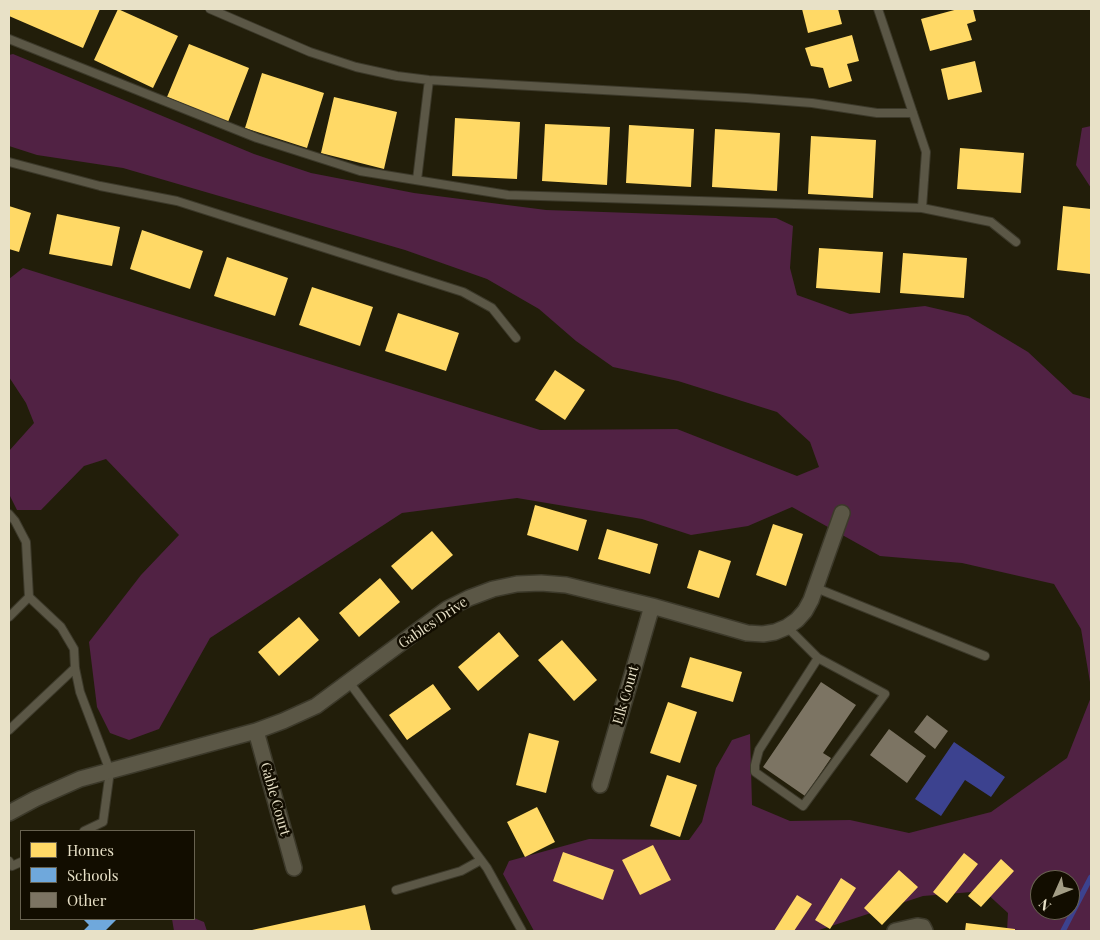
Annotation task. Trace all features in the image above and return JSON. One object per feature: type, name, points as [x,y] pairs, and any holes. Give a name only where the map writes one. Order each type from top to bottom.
[{"type":"street","name":"Gables Drive","points":[[9,813],[80,779],[283,722],[316,706],[447,609],[492,589],[541,583],[566,585],[652,606],[747,633],[763,634],[775,632],[787,627],[805,611],[816,588],[842,514]]},
{"type":"street","name":"Elk Court","points":[[600,784],[652,606]]},
{"type":"street","name":"Gable Court","points":[[256,731],[294,868]]},
{"type":"street","points":[[895,931],[917,926],[923,927],[925,931]]},
{"type":"lane","points":[[210,9],[310,52],[377,72],[429,80],[746,98],[812,103],[877,113],[913,113]]},
{"type":"lane","points":[[878,9],[926,152],[922,208]]},
{"type":"lane","points":[[9,39],[257,138],[360,171],[508,195],[922,208],[991,222],[1016,242]]},
{"type":"lane","points":[[417,180],[429,80]]},
{"type":"lane","points":[[9,162],[100,186],[176,201],[464,292],[492,308],[516,338]]},
{"type":"lane","points":[[9,514],[26,542],[29,597],[61,627],[74,649],[75,668],[80,692],[110,771],[103,822],[86,830]]},
{"type":"lane","points":[[816,588],[985,656]]},
{"type":"lane","points":[[9,617],[29,597]]},
{"type":"lane","points":[[787,627],[818,658],[885,694],[803,806],[755,772],[755,765],[759,750],[818,658]]},
{"type":"lane","points":[[9,730],[75,668]]},
{"type":"lane","points":[[349,682],[487,868],[522,931]]},
{"type":"lane","points":[[396,890],[461,871],[481,860]]},
{"type":"shaded area","points":[[13,54],[254,154],[311,173],[414,193],[546,210],[776,218],[793,226],[790,268],[797,295],[850,314],[925,306],[968,316],[1028,352],[1073,394],[1091,399],[1091,688],[1081,629],[1054,584],[962,563],[880,556],[792,507],[748,526],[691,535],[642,519],[517,498],[402,513],[210,638],[159,729],[129,740],[110,733],[97,707],[89,642],[141,575],[179,535],[106,459],[84,466],[41,510],[17,510],[9,494],[9,451],[34,423],[26,403],[9,377],[9,279],[23,268],[540,430],[677,429],[797,476],[819,467],[810,442],[777,412],[678,381],[613,367],[576,341],[539,309],[487,279],[405,250],[123,168],[37,155],[9,146],[9,55]]},
{"type":"shaded area","points":[[1091,126],[1091,188],[1076,165],[1082,128]]},
{"type":"shaded area","points":[[1091,697],[1091,931],[1007,931],[1008,913],[984,891],[923,896],[816,931],[534,931],[503,874],[509,861],[589,839],[689,840],[702,822],[716,768],[732,740],[750,734],[752,805],[790,821],[850,820],[909,833],[991,812],[1067,758]]},
{"type":"shaded area","points":[[954,742],[1005,777],[991,797],[965,780],[941,816],[915,799]]},
{"type":"shaded area","points":[[195,918],[204,922],[207,931],[174,931],[172,920],[195,920]]},
{"type":"building: Homes","points":[[9,9],[100,9],[83,48],[9,16]]},
{"type":"building: Homes","points":[[118,9],[178,36],[153,88],[94,60]]},
{"type":"building: Homes","points":[[802,9],[838,9],[842,24],[808,33]]},
{"type":"building: Homes","points":[[958,9],[973,9],[976,21],[967,24],[972,40],[930,51],[921,19]]},
{"type":"building: Homes","points":[[852,35],[859,61],[847,64],[852,81],[829,88],[823,68],[811,66],[805,48]]},
{"type":"building: Homes","points":[[189,44],[249,68],[228,122],[167,97]]},
{"type":"building: Homes","points":[[975,61],[982,92],[948,100],[941,69]]},
{"type":"building: Homes","points":[[262,73],[324,93],[307,148],[245,128]]},
{"type":"building: Homes","points":[[334,97],[397,112],[384,169],[321,153]]},
{"type":"building: Homes","points":[[455,118],[520,122],[517,179],[452,176]]},
{"type":"building: Homes","points":[[545,124],[610,127],[607,185],[542,181]]},
{"type":"building: Homes","points":[[629,125],[694,129],[691,187],[626,183]]},
{"type":"building: Homes","points":[[715,129],[780,133],[777,191],[712,187]]},
{"type":"building: Homes","points":[[811,136],[876,140],[873,198],[808,194]]},
{"type":"building: Homes","points":[[960,148],[1024,153],[1021,193],[957,189]]},
{"type":"building: Homes","points":[[9,206],[31,213],[19,252],[9,249]]},
{"type":"building: Homes","points":[[1063,206],[1091,209],[1091,274],[1057,270]]},
{"type":"building: Homes","points":[[57,214],[120,227],[112,266],[49,254]]},
{"type":"building: Homes","points":[[142,230],[203,251],[190,289],[130,269]]},
{"type":"building: Homes","points":[[819,248],[883,252],[880,293],[816,288]]},
{"type":"building: Homes","points":[[903,253],[967,258],[964,298],[900,293]]},
{"type":"building: Homes","points":[[227,257],[288,278],[275,316],[214,296]]},
{"type":"building: Homes","points":[[312,287],[373,307],[360,346],[299,325]]},
{"type":"building: Homes","points":[[398,313],[459,333],[446,371],[385,351]]},
{"type":"building: Homes","points":[[555,370],[585,390],[565,420],[535,400]]},
{"type":"building: Homes","points":[[535,505],[587,520],[578,551],[527,535]]},
{"type":"building: Homes","points":[[773,524],[803,534],[786,586],[756,575]]},
{"type":"building: Homes","points":[[607,529],[658,544],[650,574],[598,559]]},
{"type":"building: Homes","points":[[432,531],[453,555],[412,590],[391,566]]},
{"type":"building: Homes","points":[[699,550],[731,561],[719,598],[687,588]]},
{"type":"building: Homes","points":[[380,578],[400,602],[359,637],[339,613]]},
{"type":"building: Homes","points":[[299,617],[319,640],[279,676],[258,652]]},
{"type":"building: Homes","points":[[499,632],[519,656],[478,691],[458,667]]},
{"type":"building: Homes","points":[[562,640],[597,680],[574,701],[538,660]]},
{"type":"building: Homes","points":[[690,657],[742,672],[733,702],[681,687]]},
{"type":"building: Homes","points":[[433,684],[451,709],[407,740],[389,715]]},
{"type":"building: Homes","points":[[668,702],[697,712],[680,763],[650,753]]},
{"type":"building: Homes","points":[[529,733],[559,741],[546,793],[516,785]]},
{"type":"building: Homes","points":[[667,775],[697,785],[680,837],[650,826]]},
{"type":"building: Homes","points":[[537,807],[555,842],[525,857],[507,822]]},
{"type":"building: Homes","points":[[653,845],[671,880],[640,895],[622,860]]},
{"type":"building: Homes","points":[[563,852],[614,870],[603,900],[553,881]]},
{"type":"building: Homes","points":[[964,853],[978,864],[947,903],[933,892]]},
{"type":"building: Homes","points":[[1001,859],[1014,871],[981,907],[968,896]]},
{"type":"building: Homes","points":[[899,870],[918,887],[882,925],[864,908]]},
{"type":"building: Homes","points":[[841,878],[856,888],[830,929],[815,920]]},
{"type":"building: Homes","points":[[797,895],[812,904],[794,931],[774,931]]},
{"type":"building: Homes","points":[[365,905],[371,931],[252,930]]},
{"type":"building: Homes","points":[[966,923],[1015,929],[1015,931],[965,931]]},
{"type":"building: Schools","points":[[84,920],[116,920],[105,931],[83,931],[89,925]]},
{"type":"building: Other","points":[[821,682],[856,705],[823,753],[831,758],[805,796],[763,767]]},
{"type":"building: Other","points":[[927,715],[948,731],[935,749],[914,732]]},
{"type":"building: Other","points":[[889,729],[926,756],[907,783],[870,755]]},
{"type":"waterway","points":[[1063,931],[1091,877]]}]
